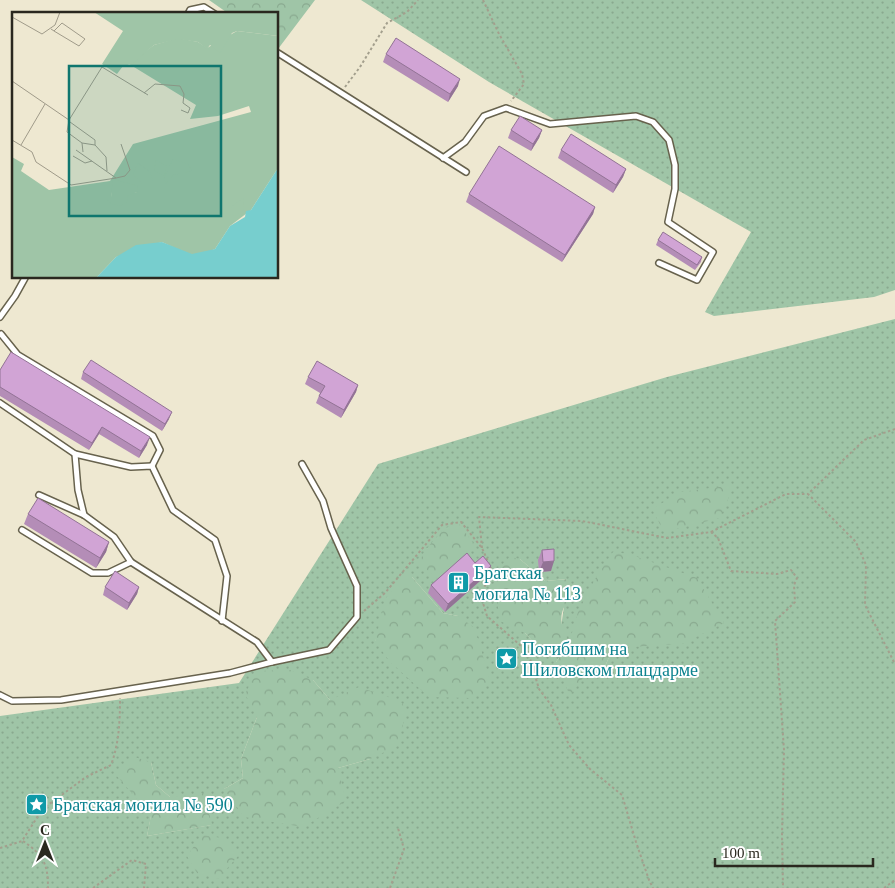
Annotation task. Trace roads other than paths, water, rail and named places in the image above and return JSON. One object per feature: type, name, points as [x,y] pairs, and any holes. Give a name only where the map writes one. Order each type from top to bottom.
[{"type":"lane","points":[[189,12],[190,10],[204,7],[212,12]]},
{"type":"lane","points":[[279,54],[466,172]]},
{"type":"lane","points":[[443,158],[465,142],[484,116],[506,108],[550,124],[636,116],[653,122],[669,140],[675,165],[675,189],[668,222],[713,252],[697,280],[659,264]]},
{"type":"lane","points":[[0,317],[16,296],[25,279]]},
{"type":"lane","points":[[0,332],[18,355],[153,436],[160,450],[152,466]]},
{"type":"lane","points":[[0,403],[75,454],[131,468],[152,466]]},
{"type":"lane","points":[[75,454],[78,490],[84,515]]},
{"type":"lane","points":[[0,695],[12,701],[61,700],[120,692],[230,672],[329,650],[357,617],[357,586],[331,528],[323,501],[302,464]]},
{"type":"lane","points":[[152,466],[173,510],[215,540],[227,576],[222,621]]},
{"type":"lane","points":[[39,495],[84,515],[114,537],[131,562],[257,642],[272,662]]},
{"type":"lane","points":[[22,530],[92,573],[108,573],[131,562]]},
{"type":"place","name":"Братская могила № 113","points":[[458,583]]},
{"type":"place","name":"Погибшим на Шиловском плацдарме","points":[[506,659]]},
{"type":"place","name":"Братская могила № 590","points":[[37,805]]}]
